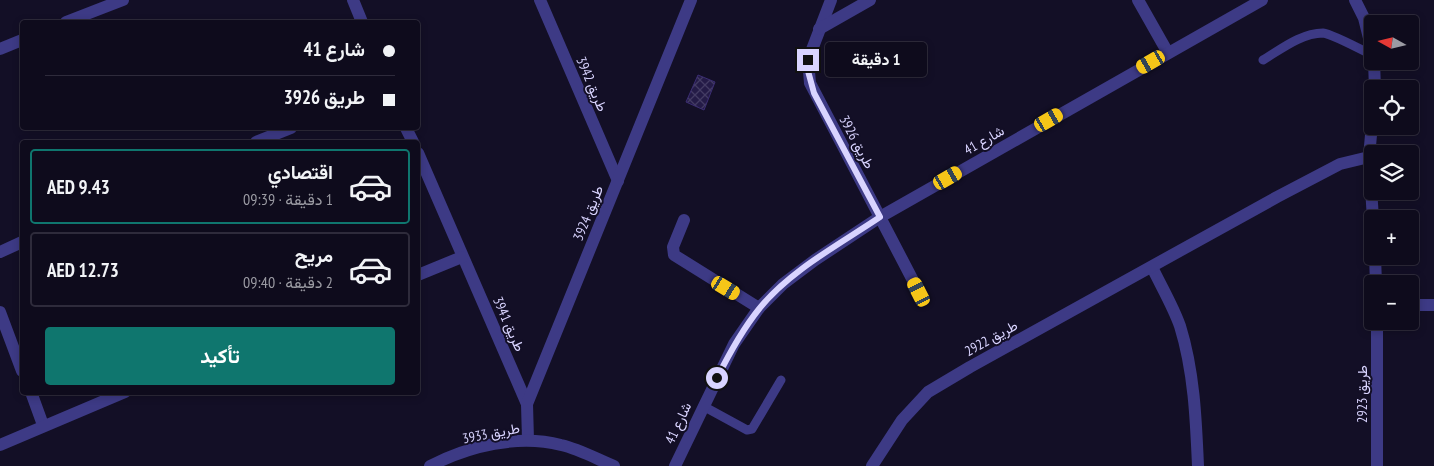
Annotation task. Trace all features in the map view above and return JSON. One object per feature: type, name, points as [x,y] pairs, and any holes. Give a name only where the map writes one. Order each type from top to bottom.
[{"type":"street","points":[[71,20],[123,0]]},
{"type":"street","points":[[353,0],[361,20]]},
{"type":"street","name":"طريق 3942","points":[[540,0],[618,181]]},
{"type":"street","name":"طريق 3924","points":[[528,440],[527,404],[691,0]]},
{"type":"street","name":"طريق 3926","points":[[831,0],[808,60],[810,83],[919,292]]},
{"type":"street","points":[[819,29],[870,0]]},
{"type":"street","points":[[1138,0],[1168,53]]},
{"type":"street","name":"شارع 41","points":[[674,466],[734,344],[759,308],[783,284],[815,260],[880,217],[1262,0]]},
{"type":"street","points":[[1355,0],[1364,18]]},
{"type":"street","points":[[0,49],[20,41]]},
{"type":"street","points":[[261,140],[286,130]]},
{"type":"street","name":"طريق 3941","points":[[420,158],[527,404]]},
{"type":"street","name":"طريق 2922","points":[[872,466],[902,420],[928,392],[1277,197],[1340,164],[1364,159]]},
{"type":"street","points":[[684,220],[673,247],[674,256],[759,308]]},
{"type":"street","points":[[0,252],[20,243]]},
{"type":"street","points":[[420,274],[462,256]]},
{"type":"street","points":[[1152,267],[1179,325],[1190,369],[1196,416],[1198,466]]},
{"type":"street","points":[[1419,305],[1434,306]]},
{"type":"street","points":[[0,312],[20,366]]},
{"type":"street","name":"طريق 2923","points":[[1377,330],[1377,466]]},
{"type":"street","points":[[32,395],[44,425]]},
{"type":"street","points":[[0,445],[118,395]]},
{"type":"street","name":"طريق 3933","points":[[430,466],[476,449],[528,440],[564,445],[614,466]]},
{"type":"lane","points":[[1262,60],[1311,34],[1324,33],[1364,51]]},
{"type":"lane","points":[[703,406],[747,430],[752,428],[781,380]]},
{"type":"building","points":[[698,75],[715,82],[704,110],[686,102]]},
{"type":"route","points":[[717,378],[734,344],[759,308],[783,284],[815,260],[880,217],[814,93],[810,83],[808,60]]}]
